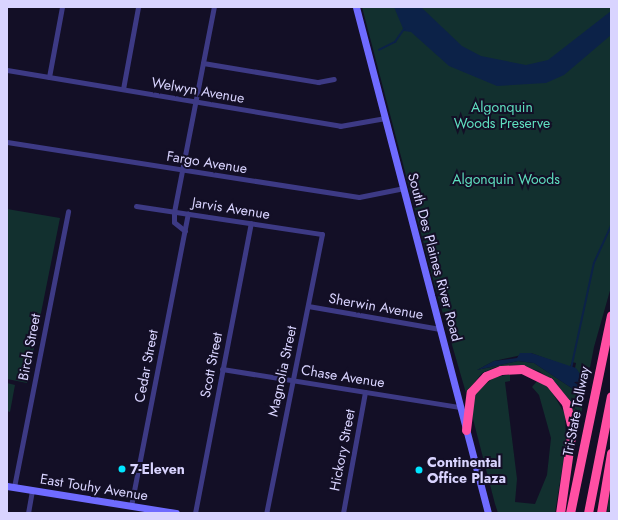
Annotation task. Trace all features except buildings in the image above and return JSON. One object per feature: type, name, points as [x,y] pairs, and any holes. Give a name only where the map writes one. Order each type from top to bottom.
[{"type":"highway","name":"Tri-State Tollway","points":[[570,513],[611,315]]},
{"type":"highway","points":[[466,430],[471,392],[486,376],[501,370],[522,369],[549,382],[562,395],[571,418],[571,450],[560,513]]},
{"type":"highway","points":[[588,513],[611,396]]},
{"type":"highway","points":[[601,513],[611,453]]},
{"type":"main road","name":"South Des Plaines River Road","points":[[356,7],[488,513]]},
{"type":"main road","name":"East Touhy Avenue","points":[[10,487],[176,513]]},
{"type":"street","points":[[49,77],[62,7]]},
{"type":"street","points":[[123,89],[138,7]]},
{"type":"street","points":[[185,231],[174,222],[174,212],[214,7]]},
{"type":"street","points":[[203,63],[318,82],[334,80]]},
{"type":"street","name":"Welwyn Avenue","points":[[7,70],[340,126],[385,118]]},
{"type":"street","name":"Fargo Avenue","points":[[7,142],[359,197],[404,188]]},
{"type":"street","name":"Jarvis Avenue","points":[[136,206],[322,234]]},
{"type":"street","name":"Birch Street","points":[[10,487],[68,211]]},
{"type":"street","name":"Cedar Street","points":[[131,506],[188,213]]},
{"type":"street","name":"Scott Street","points":[[195,513],[251,223]]},
{"type":"street","name":"Magnolia Street","points":[[266,513],[322,234]]},
{"type":"street","name":"Sherwin Avenue","points":[[308,306],[440,329]]},
{"type":"street","name":"Chase Avenue","points":[[222,369],[460,407]]},
{"type":"street","name":"Hickory Street","points":[[343,513],[365,392]]},
{"type":"street","points":[[28,513],[32,490]]},
{"type":"green space","name":"Algonquin Woods","points":[[362,7],[611,7],[611,287],[594,347],[576,440],[568,400],[557,384],[539,371],[518,365],[496,367],[482,373],[466,393],[434,283]],"holes":[[[531,353],[570,367],[572,362],[576,363],[575,368],[580,374],[576,391],[534,363],[518,361],[477,370],[494,361]]]},
{"type":"green space","points":[[7,209],[60,218],[27,383],[7,379]]},
{"type":"green space","points":[[510,374],[510,381],[505,382],[517,479],[515,502],[535,504],[547,475],[551,438],[539,395],[532,387],[538,380],[550,389],[565,414],[566,444],[555,513],[498,513],[495,504],[473,419],[473,395],[493,378]]},
{"type":"green space","points":[[7,383],[15,385],[10,412],[7,411]]},
{"type":"green space","points":[[611,482],[611,509],[607,513]]},
{"type":"water","points":[[394,7],[421,7],[462,46],[481,56],[526,65],[548,60],[611,11],[611,35],[564,75],[546,83],[497,86],[449,66],[411,32],[404,31]]},
{"type":"water","points":[[520,353],[531,353],[576,368],[580,374],[576,391],[534,363],[518,361],[477,370],[494,361],[517,358]]},
{"type":"waterway","points":[[379,50],[395,42],[404,29]]},
{"type":"waterway","points":[[571,369],[594,263],[611,226]]},
{"type":"place","name":"7-Eleven","points":[[122,469]]},
{"type":"place","name":"Continental Office Plaza","points":[[419,470]]},
{"type":"park label","name":"Algonquin Woods Preserve","points":[[502,116]]}]
